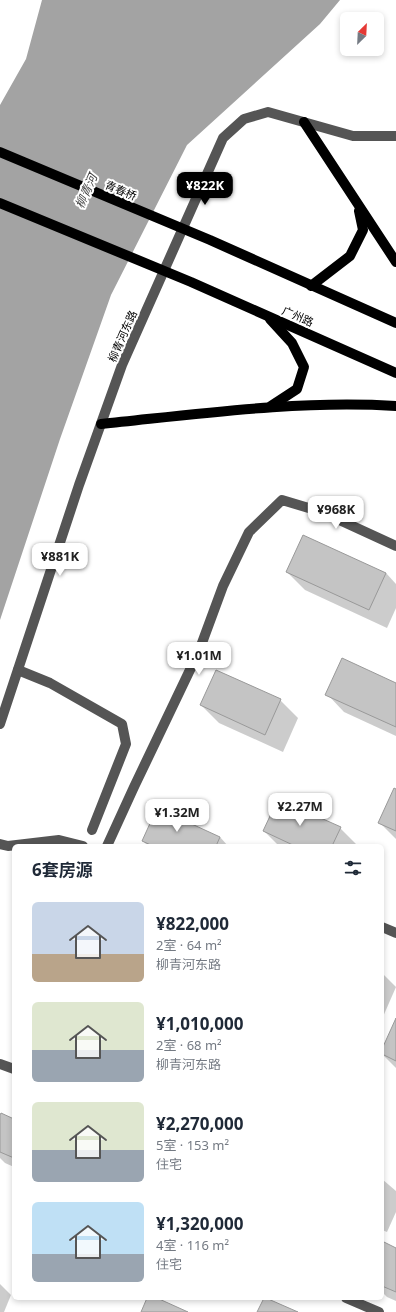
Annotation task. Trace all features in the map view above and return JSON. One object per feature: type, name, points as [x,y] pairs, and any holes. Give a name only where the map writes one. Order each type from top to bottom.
[{"type":"main road","points":[[304,122],[396,262]]},
{"type":"main road","name":"青春桥","points":[[0,152],[210,240],[311,286]]},
{"type":"main road","name":"广州路","points":[[0,203],[190,282],[396,373]]},
{"type":"main road","points":[[358,205],[363,230],[350,256],[311,286],[396,323]]},
{"type":"main road","points":[[267,316],[292,343],[304,367],[297,389],[269,407]]},
{"type":"main road","points":[[101,424],[269,407],[360,404],[396,406]]},
{"type":"street","name":"柳青河东路","points":[[0,724],[76,493],[122,365],[223,138],[244,119],[268,112],[353,136],[396,136]]},
{"type":"street","points":[[108,844],[199,651],[223,586],[249,532],[282,500],[322,512],[396,546]]},
{"type":"street","points":[[18,670],[50,683],[122,724],[126,744],[92,830]]},
{"type":"street","points":[[25,844],[60,840],[75,844]]},
{"type":"street","points":[[0,844],[12,846]]},
{"type":"street","points":[[384,928],[396,933]]},
{"type":"street","points":[[0,1064],[12,1068]]},
{"type":"street","points":[[351,1300],[380,1312]]},
{"type":"water","name":"柳青河","points":[[42,0],[340,0],[320,24],[187,145],[111,295],[60,439],[0,620],[0,105],[26,59]]},
{"type":"building","points":[[303,535],[386,573],[369,610],[286,572]]},
{"type":"building","points":[[342,658],[396,683],[396,727],[325,695]]},
{"type":"building","points":[[216,670],[281,699],[265,735],[200,705]]},
{"type":"building","points":[[394,788],[396,789],[396,831],[378,823]]},
{"type":"building","points":[[278,799],[341,827],[333,844],[291,844],[263,831]]},
{"type":"building","points":[[157,808],[220,837],[217,844],[149,844],[142,841]]},
{"type":"building","points":[[396,1018],[396,1061],[384,1055],[384,1045]]},
{"type":"building","points":[[1,1113],[12,1118],[12,1157],[0,1152]]},
{"type":"building","points":[[384,1242],[396,1248],[396,1292],[384,1287]]},
{"type":"building","points":[[146,1300],[161,1300],[188,1312],[141,1312]]},
{"type":"building","points":[[263,1300],[271,1300],[298,1312],[257,1312]]}]
